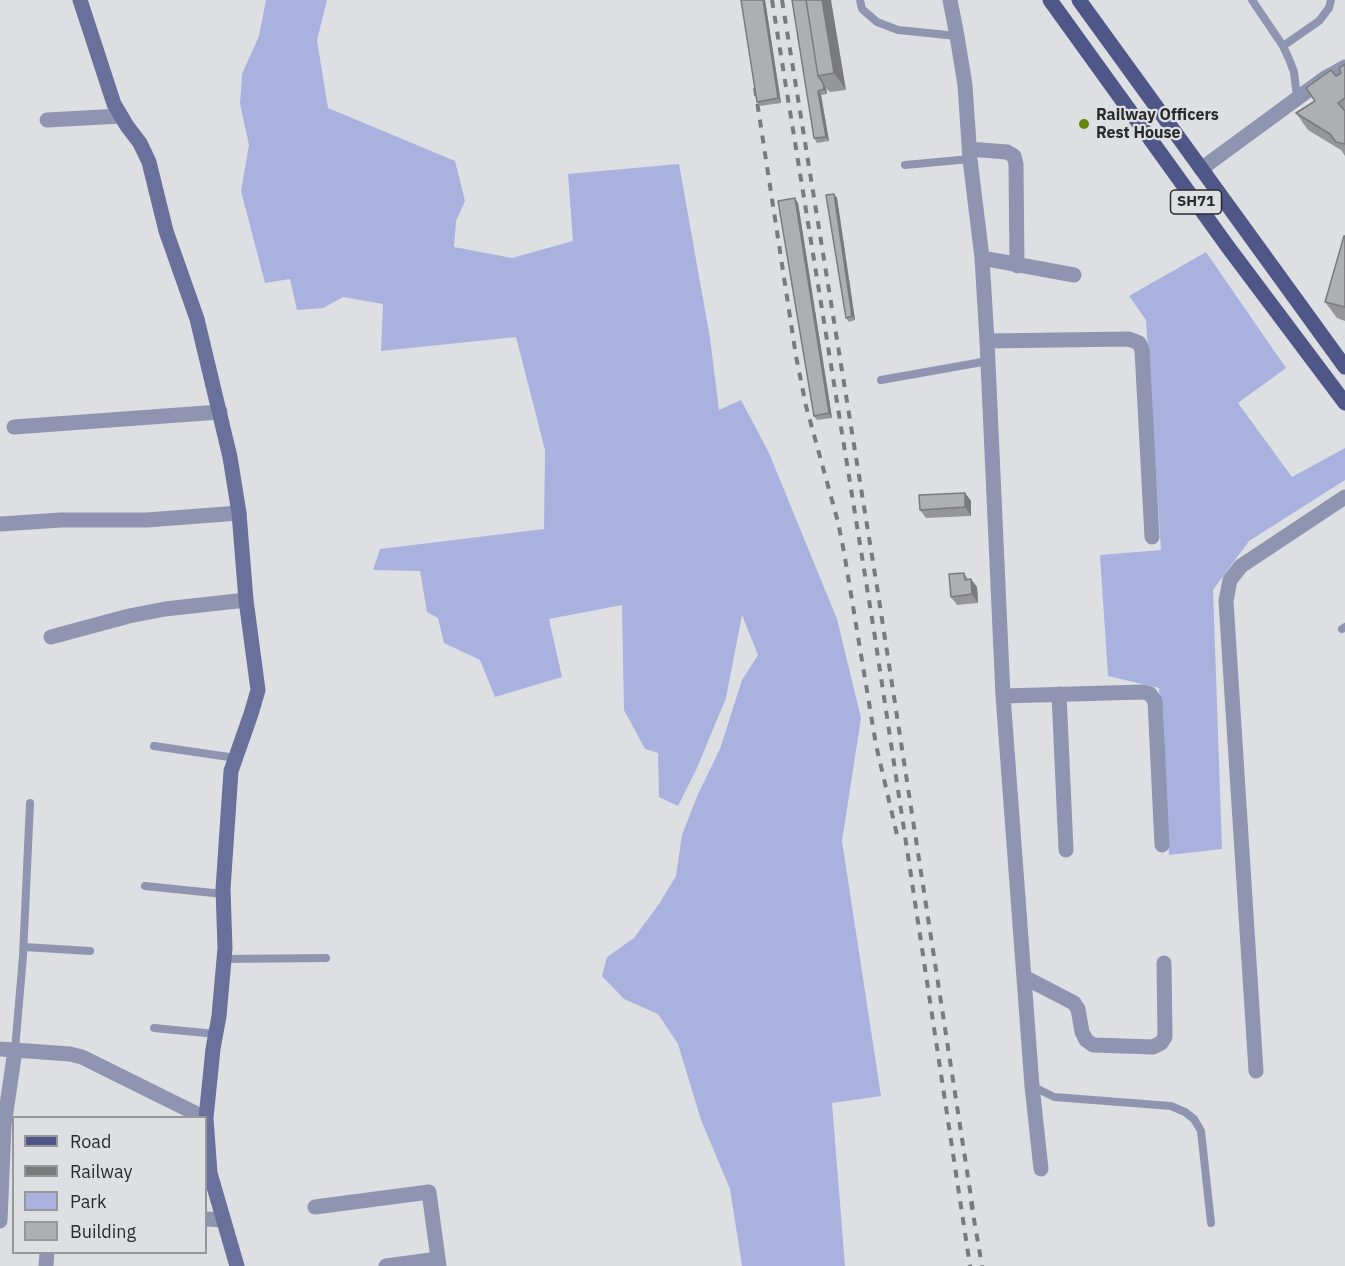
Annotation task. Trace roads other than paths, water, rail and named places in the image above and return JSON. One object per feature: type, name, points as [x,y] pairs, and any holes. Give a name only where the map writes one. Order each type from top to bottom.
[{"type":"main road","name":"SH71","points":[[1050,0],[1228,247],[1345,403]]},
{"type":"main road","name":"SH71","points":[[1079,0],[1345,367]]},
{"type":"main road","points":[[1167,162],[1186,148]]},
{"type":"street","points":[[80,0],[114,104],[140,143],[148,162],[166,231],[196,319],[230,457],[239,513],[246,600],[258,690],[231,771],[223,894],[224,959],[206,1116]]},
{"type":"street","points":[[950,0],[965,84],[970,154],[982,258],[1003,696],[1032,1086],[1041,1169]]},
{"type":"street","points":[[1201,169],[1325,78],[1345,67]]},
{"type":"street","points":[[47,120],[121,116]]},
{"type":"street","points":[[970,154],[1007,152],[1014,156],[1017,266]]},
{"type":"street","points":[[982,258],[1074,276]]},
{"type":"street","points":[[987,341],[1129,339],[1139,343],[1142,350],[1152,537]]},
{"type":"street","points":[[14,427],[220,412]]},
{"type":"street","points":[[1256,1071],[1226,601],[1230,580],[1241,566],[1345,497]]},
{"type":"street","points":[[0,524],[61,520],[147,520],[239,513]]},
{"type":"street","points":[[51,637],[165,609],[246,600]]},
{"type":"street","points":[[1003,696],[1143,692],[1150,694],[1155,701],[1162,845]]},
{"type":"street","points":[[1059,694],[1066,850]]},
{"type":"street","points":[[1024,977],[1074,1004],[1078,1009],[1082,1032],[1086,1040],[1093,1045],[1153,1047],[1161,1044],[1165,1037],[1164,963]]},
{"type":"street","points":[[0,1221],[8,1049],[82,1057],[202,1116]]},
{"type":"street","points":[[207,1146],[208,1173],[237,1266]]},
{"type":"street","points":[[315,1207],[429,1192],[438,1263],[386,1266]]},
{"type":"street","points":[[207,1219],[223,1220]]},
{"type":"lane","points":[[860,0],[862,9],[877,22],[898,30],[957,36]]},
{"type":"lane","points":[[1252,0],[1283,46],[1294,72],[1297,98]]},
{"type":"lane","points":[[1283,46],[1319,21],[1329,8],[1331,0]]},
{"type":"lane","points":[[904,165],[970,154]]},
{"type":"lane","points":[[881,380],[988,361]]},
{"type":"lane","points":[[154,746],[236,758]]},
{"type":"lane","points":[[8,1049],[24,947],[30,803]]},
{"type":"lane","points":[[145,886],[223,894]]},
{"type":"lane","points":[[24,947],[90,951]]},
{"type":"lane","points":[[224,959],[326,958]]},
{"type":"lane","points":[[154,1028],[216,1034]]},
{"type":"lane","points":[[1032,1086],[1054,1097],[1171,1106],[1185,1112],[1194,1119],[1201,1131],[1211,1223]]},
{"type":"railway","points":[[772,0],[874,631],[970,1266]]},
{"type":"railway","points":[[782,0],[878,593],[973,1210]]},
{"type":"railway","points":[[755,88],[796,356],[806,406],[838,522],[876,745],[898,839]]},
{"type":"railway","points":[[971,1202],[982,1266]]},
{"type":"place","name":"Railway Officers Rest House","points":[[1084,124]]}]
